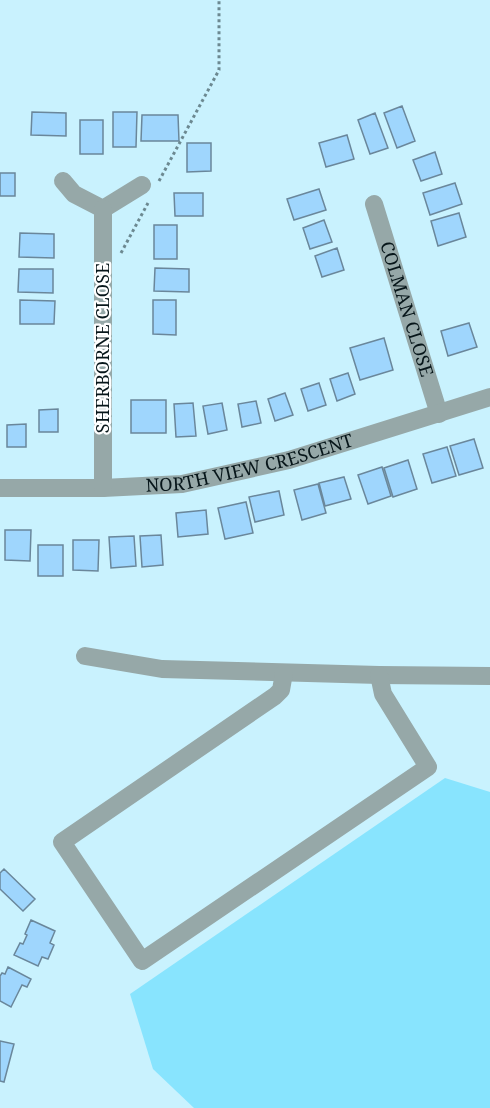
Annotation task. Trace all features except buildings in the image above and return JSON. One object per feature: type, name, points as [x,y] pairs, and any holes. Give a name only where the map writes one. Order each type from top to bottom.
[{"type":"street","points":[[63,181],[74,194],[103,209],[151,188]]},
{"type":"street","name":"COLMAN CLOSE","points":[[374,204],[439,414]]},
{"type":"street","name":"SHERBORNE CLOSE","points":[[103,209],[103,488]]},
{"type":"street","name":"NORTH VIEW CRESCENT","points":[[0,488],[103,488],[182,484],[289,460],[490,397]]},
{"type":"street","points":[[85,656],[162,669],[490,676]]},
{"type":"street","points":[[284,673],[281,690],[275,696],[62,842],[142,961],[428,767],[382,694],[380,675]]},
{"type":"path","points":[[119,257],[151,188],[219,70],[219,0]]},
{"type":"shaded area","points":[[445,778],[490,792],[490,1108],[194,1108],[153,1069],[130,994]]}]
